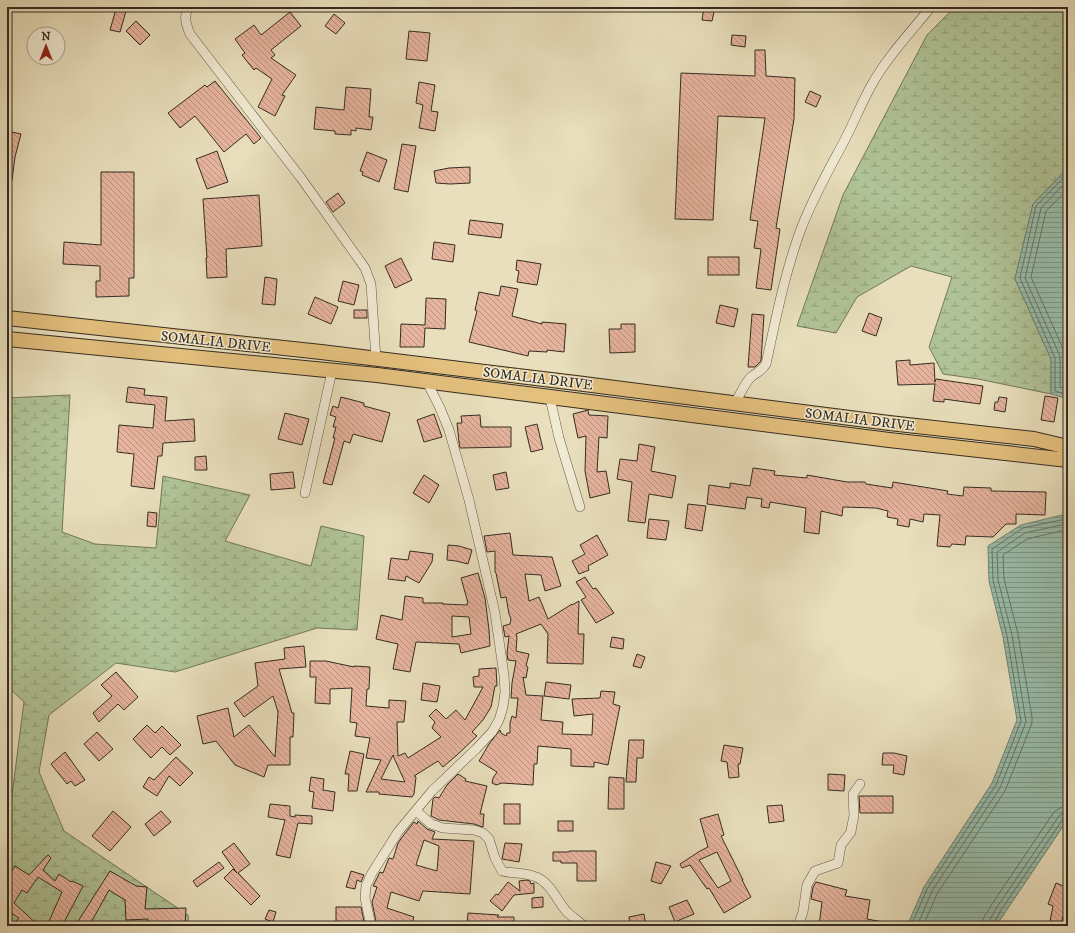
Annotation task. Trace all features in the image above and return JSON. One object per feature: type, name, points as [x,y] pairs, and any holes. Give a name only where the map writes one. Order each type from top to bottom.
[{"type":"main road","name":"SOMALIA DRIVE","points":[[7,318],[321,352],[376,360],[568,382],[889,423],[1034,439],[1068,447]]},
{"type":"main road","name":"SOMALIA DRIVE","points":[[7,339],[332,371],[889,440],[1068,460]]},
{"type":"street","points":[[190,7],[186,13],[186,24],[190,34],[300,178],[365,268],[371,284],[376,360]]},
{"type":"street","points":[[735,403],[747,383],[752,377],[763,369],[766,364],[784,280],[801,228],[828,171],[873,82],[904,37],[913,30],[931,7]]},
{"type":"street","points":[[305,493],[332,371]]},
{"type":"street","points":[[371,926],[365,898],[366,886],[372,873],[398,832],[432,792],[492,732],[499,720],[503,708],[505,692],[495,613],[469,500],[449,430],[427,382]]},
{"type":"street","points":[[550,398],[559,438],[580,507]]},
{"type":"street","points":[[798,926],[803,912],[807,885],[816,871],[838,863],[841,845],[851,832],[854,816],[853,794],[860,784]]},
{"type":"street","points":[[416,811],[431,824],[443,828],[474,830],[483,833],[489,839],[495,858],[502,871],[536,877],[546,885],[567,912],[584,926]]},
{"type":"green space","points":[[955,7],[1068,7],[1068,168],[1033,204],[1015,279],[1051,359],[1051,394],[978,379],[943,374],[929,347],[952,277],[911,266],[857,297],[836,333],[797,326],[843,195],[927,35]]},
{"type":"green space","points":[[70,395],[62,532],[95,544],[156,548],[163,476],[250,495],[225,541],[311,566],[321,526],[364,536],[357,630],[317,628],[175,672],[116,663],[49,715],[39,772],[64,831],[188,915],[189,926],[7,926],[7,834],[24,702],[7,686],[7,398]]},
{"type":"water","points":[[1068,168],[1068,399],[1051,394],[1051,359],[1015,279],[1033,204]]},
{"type":"water","points":[[1062,515],[1068,517],[1068,819],[996,926],[907,926],[924,887],[992,783],[1017,720],[1003,637],[989,581],[988,546],[1021,525]]},
{"type":"building","points":[[704,7],[715,7],[712,21],[702,20]]},
{"type":"building","points":[[116,9],[126,11],[120,32],[110,30]]},
{"type":"building","points":[[290,12],[301,26],[271,50],[275,55],[271,58],[296,75],[282,95],[285,96],[275,116],[258,107],[272,79],[256,68],[254,70],[242,55],[245,53],[235,39],[254,25],[261,35]]},
{"type":"building","points":[[334,14],[345,23],[336,34],[325,26]]},
{"type":"building","points":[[136,21],[150,35],[140,45],[126,31]]},
{"type":"building","points":[[409,31],[430,33],[427,61],[406,59]]},
{"type":"building","points":[[732,35],[746,36],[745,47],[731,45]]},
{"type":"building","points":[[755,50],[765,50],[766,76],[795,78],[794,119],[776,228],[780,229],[771,290],[756,288],[761,249],[754,248],[758,221],[750,220],[765,118],[718,116],[713,220],[675,219],[681,73],[755,76]]},
{"type":"building","points":[[215,81],[261,138],[254,144],[246,134],[224,152],[195,116],[180,128],[168,113],[205,85],[207,87]]},
{"type":"building","points":[[419,82],[435,85],[431,111],[438,112],[435,131],[419,128],[423,105],[416,103]]},
{"type":"building","points":[[346,87],[371,89],[369,117],[373,117],[371,130],[356,128],[356,131],[351,130],[351,135],[335,134],[335,131],[314,129],[316,107],[344,110]]},
{"type":"building","points":[[810,91],[821,96],[816,107],[805,102]]},
{"type":"building","points":[[7,131],[21,134],[15,157],[12,180],[7,180]]},
{"type":"building","points":[[402,144],[416,146],[408,192],[394,189]]},
{"type":"building","points":[[217,151],[228,182],[207,189],[196,159]]},
{"type":"building","points":[[367,152],[387,160],[379,182],[362,175],[363,172],[360,171]]},
{"type":"building","points":[[470,167],[470,183],[436,183],[434,171],[449,168]]},
{"type":"building","points":[[101,172],[134,172],[134,278],[129,278],[129,296],[96,297],[96,281],[100,281],[100,266],[63,264],[64,242],[101,245]]},
{"type":"building","points":[[338,193],[345,203],[333,212],[326,202]]},
{"type":"building","points":[[259,195],[262,246],[226,249],[227,277],[207,278],[203,199]]},
{"type":"building","points":[[470,220],[503,224],[501,238],[468,234]]},
{"type":"building","points":[[434,242],[455,245],[453,262],[432,259]]},
{"type":"building","points":[[708,257],[739,257],[739,275],[708,275]]},
{"type":"building","points":[[401,258],[412,280],[395,288],[385,266]]},
{"type":"building","points":[[517,260],[541,264],[537,285],[517,282],[519,271],[516,270]]},
{"type":"building","points":[[265,277],[277,279],[275,305],[262,304]]},
{"type":"building","points":[[343,281],[359,285],[354,305],[338,301]]},
{"type":"building","points":[[501,286],[518,289],[512,316],[542,324],[542,322],[566,324],[564,352],[547,350],[547,352],[529,351],[528,356],[469,342],[477,311],[475,310],[479,292],[499,296]]},
{"type":"building","points":[[315,297],[338,307],[331,324],[308,314]]},
{"type":"building","points":[[426,298],[446,299],[445,329],[425,328],[424,347],[400,347],[401,324],[425,325]]},
{"type":"building","points":[[720,305],[738,309],[734,327],[716,323]]},
{"type":"building","points":[[354,310],[367,310],[367,318],[354,318]]},
{"type":"building","points":[[869,313],[882,318],[876,336],[862,331]]},
{"type":"building","points":[[752,314],[764,315],[761,361],[755,367],[748,367]]},
{"type":"building","points":[[621,324],[635,324],[635,352],[610,353],[609,329],[621,329]]},
{"type":"building","points":[[910,360],[910,365],[934,363],[935,382],[936,379],[983,386],[980,404],[944,399],[944,402],[933,401],[935,384],[898,385],[896,361]]},
{"type":"building","points":[[128,387],[145,389],[144,395],[167,397],[165,421],[194,419],[195,441],[163,443],[162,456],[158,456],[154,489],[131,486],[134,454],[117,452],[119,425],[153,428],[155,405],[126,402]]},
{"type":"building","points":[[1045,396],[1058,398],[1054,422],[1041,420]]},
{"type":"building","points":[[341,397],[364,403],[364,406],[390,413],[382,442],[353,434],[350,443],[344,441],[332,485],[323,483],[335,438],[333,438],[336,427],[333,427],[336,417],[330,415],[333,406],[338,408]]},
{"type":"building","points":[[999,397],[1007,398],[1005,412],[994,410],[995,402],[998,402]]},
{"type":"building","points":[[588,410],[589,415],[608,416],[607,438],[599,437],[597,472],[606,471],[610,493],[590,498],[585,471],[586,436],[578,438],[573,414]]},
{"type":"building","points":[[285,413],[309,419],[302,445],[278,439]]},
{"type":"building","points":[[434,414],[442,437],[424,442],[417,420]]},
{"type":"building","points":[[480,415],[481,427],[511,427],[511,447],[460,448],[457,423],[462,423],[461,416]]},
{"type":"building","points":[[537,424],[543,449],[531,452],[525,427]]},
{"type":"building","points":[[639,444],[655,447],[651,471],[676,476],[672,498],[649,494],[645,523],[628,521],[632,482],[617,479],[620,459],[637,461]]},
{"type":"building","points":[[206,456],[207,470],[195,470],[195,457]]},
{"type":"building","points":[[753,468],[775,471],[774,475],[807,478],[807,475],[847,482],[865,482],[866,484],[892,488],[893,482],[948,491],[947,494],[963,496],[964,487],[991,488],[991,491],[1046,492],[1045,515],[1016,514],[1016,524],[1006,524],[993,537],[966,536],[965,545],[952,544],[950,547],[937,546],[940,515],[924,514],[923,522],[910,519],[909,527],[897,525],[898,519],[887,517],[888,511],[876,508],[843,507],[842,516],[821,511],[819,534],[804,532],[806,508],[770,502],[769,508],[761,507],[762,499],[747,497],[745,509],[707,504],[709,485],[730,488],[730,483],[750,486]]},
{"type":"building","points":[[293,472],[295,488],[271,490],[270,474]]},
{"type":"building","points":[[506,472],[509,488],[496,490],[493,475]]},
{"type":"building","points":[[424,475],[439,485],[429,503],[413,493]]},
{"type":"building","points":[[688,504],[706,506],[702,531],[685,528]]},
{"type":"building","points":[[148,512],[157,513],[156,527],[147,526]]},
{"type":"building","points":[[649,519],[669,521],[666,540],[647,538]]},
{"type":"building","points":[[510,533],[513,555],[552,557],[561,586],[545,591],[541,575],[525,574],[529,601],[539,597],[548,619],[579,601],[578,634],[584,634],[583,664],[547,663],[548,634],[541,624],[516,634],[516,651],[529,654],[526,666],[528,667],[526,678],[523,677],[526,695],[543,696],[541,720],[563,722],[562,734],[592,735],[593,714],[574,716],[572,699],[600,698],[601,691],[615,692],[613,704],[620,706],[608,765],[594,762],[594,767],[571,766],[571,749],[538,746],[537,764],[534,764],[533,785],[502,783],[496,785],[492,783],[497,772],[479,761],[489,744],[500,730],[501,733],[506,736],[507,733],[510,733],[512,716],[516,718],[518,698],[511,698],[516,661],[508,660],[507,653],[509,636],[505,637],[503,626],[510,624],[511,619],[506,597],[501,598],[495,572],[495,551],[487,552],[484,536]]},
{"type":"building","points":[[597,535],[608,555],[588,566],[589,570],[579,574],[572,561],[585,554],[580,545]]},
{"type":"building","points":[[448,545],[459,546],[472,550],[468,564],[447,560]]},
{"type":"building","points":[[410,551],[433,554],[432,562],[419,583],[406,576],[405,581],[388,579],[391,558],[408,560]]},
{"type":"building","points":[[478,573],[485,598],[490,646],[461,653],[459,644],[416,642],[410,672],[393,669],[398,644],[376,639],[381,615],[402,620],[405,596],[423,598],[423,603],[467,605],[468,603],[461,578]],"holes":[[[452,616],[469,617],[471,634],[452,637]]]},
{"type":"building","points":[[585,577],[593,589],[596,588],[614,613],[596,623],[581,600],[586,597],[576,582]]},
{"type":"building","points":[[612,637],[624,639],[623,649],[610,647]]},
{"type":"building","points":[[304,646],[306,667],[279,669],[292,713],[294,713],[293,737],[290,737],[290,765],[268,765],[264,777],[235,765],[216,741],[203,744],[197,716],[228,708],[234,737],[249,725],[275,757],[278,712],[273,696],[244,717],[234,703],[258,686],[255,663],[285,659],[284,648]]},
{"type":"building","points":[[637,654],[645,657],[641,668],[633,666]]},
{"type":"building","points":[[310,661],[326,661],[354,667],[370,667],[369,689],[367,689],[366,706],[389,708],[389,700],[406,701],[404,722],[397,722],[398,756],[405,753],[408,758],[441,737],[432,728],[435,722],[429,716],[436,709],[446,719],[456,710],[465,720],[483,687],[474,687],[473,677],[479,676],[479,669],[496,668],[497,686],[495,686],[491,707],[483,720],[472,732],[477,736],[443,767],[438,761],[414,776],[416,777],[414,794],[412,797],[379,794],[379,792],[366,792],[381,760],[366,758],[370,738],[355,736],[357,723],[350,722],[352,688],[330,689],[330,704],[315,703],[316,677],[310,677]],"holes":[[[393,755],[405,782],[381,779]]]},
{"type":"building","points":[[116,672],[138,697],[124,710],[118,704],[99,722],[93,713],[112,696],[101,685]]},
{"type":"building","points":[[546,682],[571,685],[569,699],[544,696]]},
{"type":"building","points":[[423,683],[440,686],[437,702],[421,700]]},
{"type":"building","points":[[147,725],[155,733],[162,726],[181,745],[170,755],[162,747],[151,758],[133,739]]},
{"type":"building","points":[[97,732],[113,749],[99,761],[84,744]]},
{"type":"building","points":[[629,740],[644,740],[643,758],[637,758],[636,782],[626,782]]},
{"type":"building","points":[[724,745],[743,748],[740,764],[738,764],[739,777],[729,778],[727,762],[721,761]]},
{"type":"building","points":[[350,751],[364,754],[357,791],[348,791],[349,774],[345,774]]},
{"type":"building","points":[[65,752],[85,780],[75,786],[71,781],[67,784],[51,764]]},
{"type":"building","points":[[883,753],[894,753],[907,756],[904,775],[893,773],[894,765],[882,765]]},
{"type":"building","points":[[176,757],[193,773],[180,786],[169,776],[157,796],[143,787],[149,777],[154,780]]},
{"type":"building","points":[[458,774],[466,779],[465,781],[487,786],[480,814],[484,814],[483,827],[474,824],[439,820],[431,816],[433,799],[435,797],[439,798],[447,785]]},
{"type":"building","points":[[828,774],[845,775],[844,791],[828,790]]},
{"type":"building","points":[[311,777],[324,779],[323,790],[335,792],[333,811],[312,808],[314,792],[309,791]]},
{"type":"building","points":[[609,777],[624,778],[624,809],[608,809]]},
{"type":"building","points":[[859,796],[893,796],[893,813],[860,813]]},
{"type":"building","points":[[270,804],[290,806],[290,816],[312,816],[312,824],[298,823],[290,858],[276,855],[285,820],[268,817]]},
{"type":"building","points":[[504,804],[520,804],[520,824],[504,824]]},
{"type":"building","points":[[782,805],[784,821],[769,823],[767,806]]},
{"type":"building","points":[[113,811],[131,827],[110,851],[92,836]]},
{"type":"building","points":[[161,811],[171,822],[154,836],[145,824]]},
{"type":"building","points":[[718,814],[724,835],[721,836],[751,897],[724,913],[709,888],[707,889],[690,865],[682,868],[680,864],[708,847],[700,819]],"holes":[[[717,852],[731,881],[718,888],[699,860]]]},
{"type":"building","points":[[418,821],[427,829],[435,832],[432,839],[474,841],[470,894],[423,891],[419,901],[391,892],[387,908],[414,917],[411,926],[377,926],[372,902],[377,887],[373,886],[380,872],[383,873],[389,858],[393,859],[398,843],[414,822],[417,824]],"holes":[[[424,840],[439,846],[437,871],[416,865]]]},
{"type":"building","points":[[558,821],[573,821],[573,831],[558,831]]},
{"type":"building","points":[[234,843],[250,864],[238,873],[260,896],[251,905],[224,878],[233,869],[237,873],[222,852]]},
{"type":"building","points":[[505,843],[522,844],[519,862],[502,859]]},
{"type":"building","points":[[596,851],[596,881],[577,881],[577,863],[561,863],[561,861],[553,861],[553,852]]},
{"type":"building","points":[[48,855],[51,858],[43,870],[55,881],[59,874],[71,882],[72,881],[83,886],[62,926],[47,926],[62,892],[38,877],[27,893],[22,890],[14,903],[39,926],[11,926],[19,918],[8,911],[7,913],[7,878],[15,866],[29,875]]},
{"type":"building","points":[[219,862],[224,868],[197,887],[193,881]]},
{"type":"building","points":[[656,862],[671,866],[661,884],[651,881]]},
{"type":"building","points":[[110,871],[136,886],[147,887],[145,909],[186,908],[185,926],[148,926],[148,919],[126,920],[125,900],[109,890],[89,926],[75,926]]},
{"type":"building","points":[[351,871],[364,875],[361,882],[357,880],[355,889],[346,887]]},
{"type":"building","points":[[519,881],[530,881],[531,884],[534,883],[534,893],[514,895],[502,911],[490,901],[496,894],[498,895],[508,882],[520,891]]},
{"type":"building","points":[[816,882],[847,890],[845,896],[870,900],[867,919],[883,922],[882,926],[819,926],[822,902],[811,899],[813,887]]},
{"type":"building","points":[[1056,883],[1068,888],[1068,912],[1065,911],[1060,926],[1049,926],[1053,906],[1048,904]]},
{"type":"building","points":[[543,897],[543,907],[532,908],[532,898]]},
{"type":"building","points":[[687,900],[694,914],[675,922],[669,907]]},
{"type":"building","points":[[336,907],[361,907],[365,926],[336,926]]},
{"type":"building","points":[[269,910],[276,912],[273,922],[265,919]]},
{"type":"building","points":[[468,913],[499,915],[497,917],[514,917],[514,926],[467,926]]},
{"type":"building","points":[[644,914],[646,926],[630,926],[629,917]]}]
